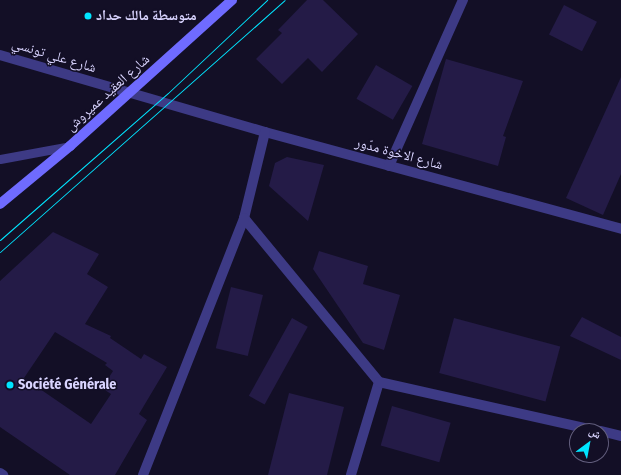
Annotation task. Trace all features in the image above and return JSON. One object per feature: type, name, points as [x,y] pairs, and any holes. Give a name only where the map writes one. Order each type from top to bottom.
[{"type":"main road","name":"شارع العقيد عميروش","points":[[0,204],[70,146],[232,0]]},
{"type":"street","points":[[389,166],[463,0]]},
{"type":"street","name":"شارع علي تونسي","points":[[0,55],[169,105]]},
{"type":"street","name":"شارع الاخوة مدّور","points":[[169,105],[621,229]]},
{"type":"street","points":[[143,475],[244,218],[264,132]]},
{"type":"street","points":[[244,218],[379,382],[569,424]]},
{"type":"street","points":[[351,475],[379,382]]},
{"type":"street","points":[[609,433],[621,436]]},
{"type":"lane","points":[[0,159],[70,146]]},
{"type":"building","points":[[307,0],[323,0],[358,34],[322,72],[308,58],[282,84],[256,59],[282,33],[278,30]]},
{"type":"building","points":[[564,5],[597,22],[582,51],[549,34]]},
{"type":"building","points":[[446,59],[523,81],[503,136],[506,137],[498,166],[422,144]]},
{"type":"building","points":[[376,65],[412,86],[393,120],[356,99]]},
{"type":"building","points":[[621,77],[621,174],[603,215],[566,198]]},
{"type":"building","points":[[287,157],[324,165],[308,221],[269,186],[275,163]]},
{"type":"building","points":[[53,232],[99,254],[87,274],[108,287],[85,324],[111,336],[110,338],[141,359],[144,354],[167,367],[139,414],[147,420],[115,475],[70,475],[0,427],[0,281]],"holes":[[[55,332],[107,363],[105,365],[113,371],[102,388],[111,394],[91,424],[24,378]]]},
{"type":"building","points":[[319,251],[368,266],[363,284],[400,295],[384,350],[363,343],[313,269]]},
{"type":"building","points":[[231,287],[263,295],[248,356],[216,348]]},
{"type":"building","points":[[582,317],[621,337],[621,360],[570,336]]},
{"type":"building","points":[[292,318],[308,327],[265,405],[249,396]]},
{"type":"building","points":[[454,318],[560,346],[545,402],[439,373]]},
{"type":"building","points":[[289,393],[344,407],[327,475],[268,475]]},
{"type":"building","points":[[392,406],[451,423],[439,462],[381,445]]},
{"type":"tram line","points":[[0,240],[168,93],[267,0]]},
{"type":"tram line","points":[[0,252],[285,0]]},
{"type":"place","name":"متوسطة مالك حداد","points":[[88,16]]},
{"type":"place","name":"Société Générale","points":[[10,385]]}]
